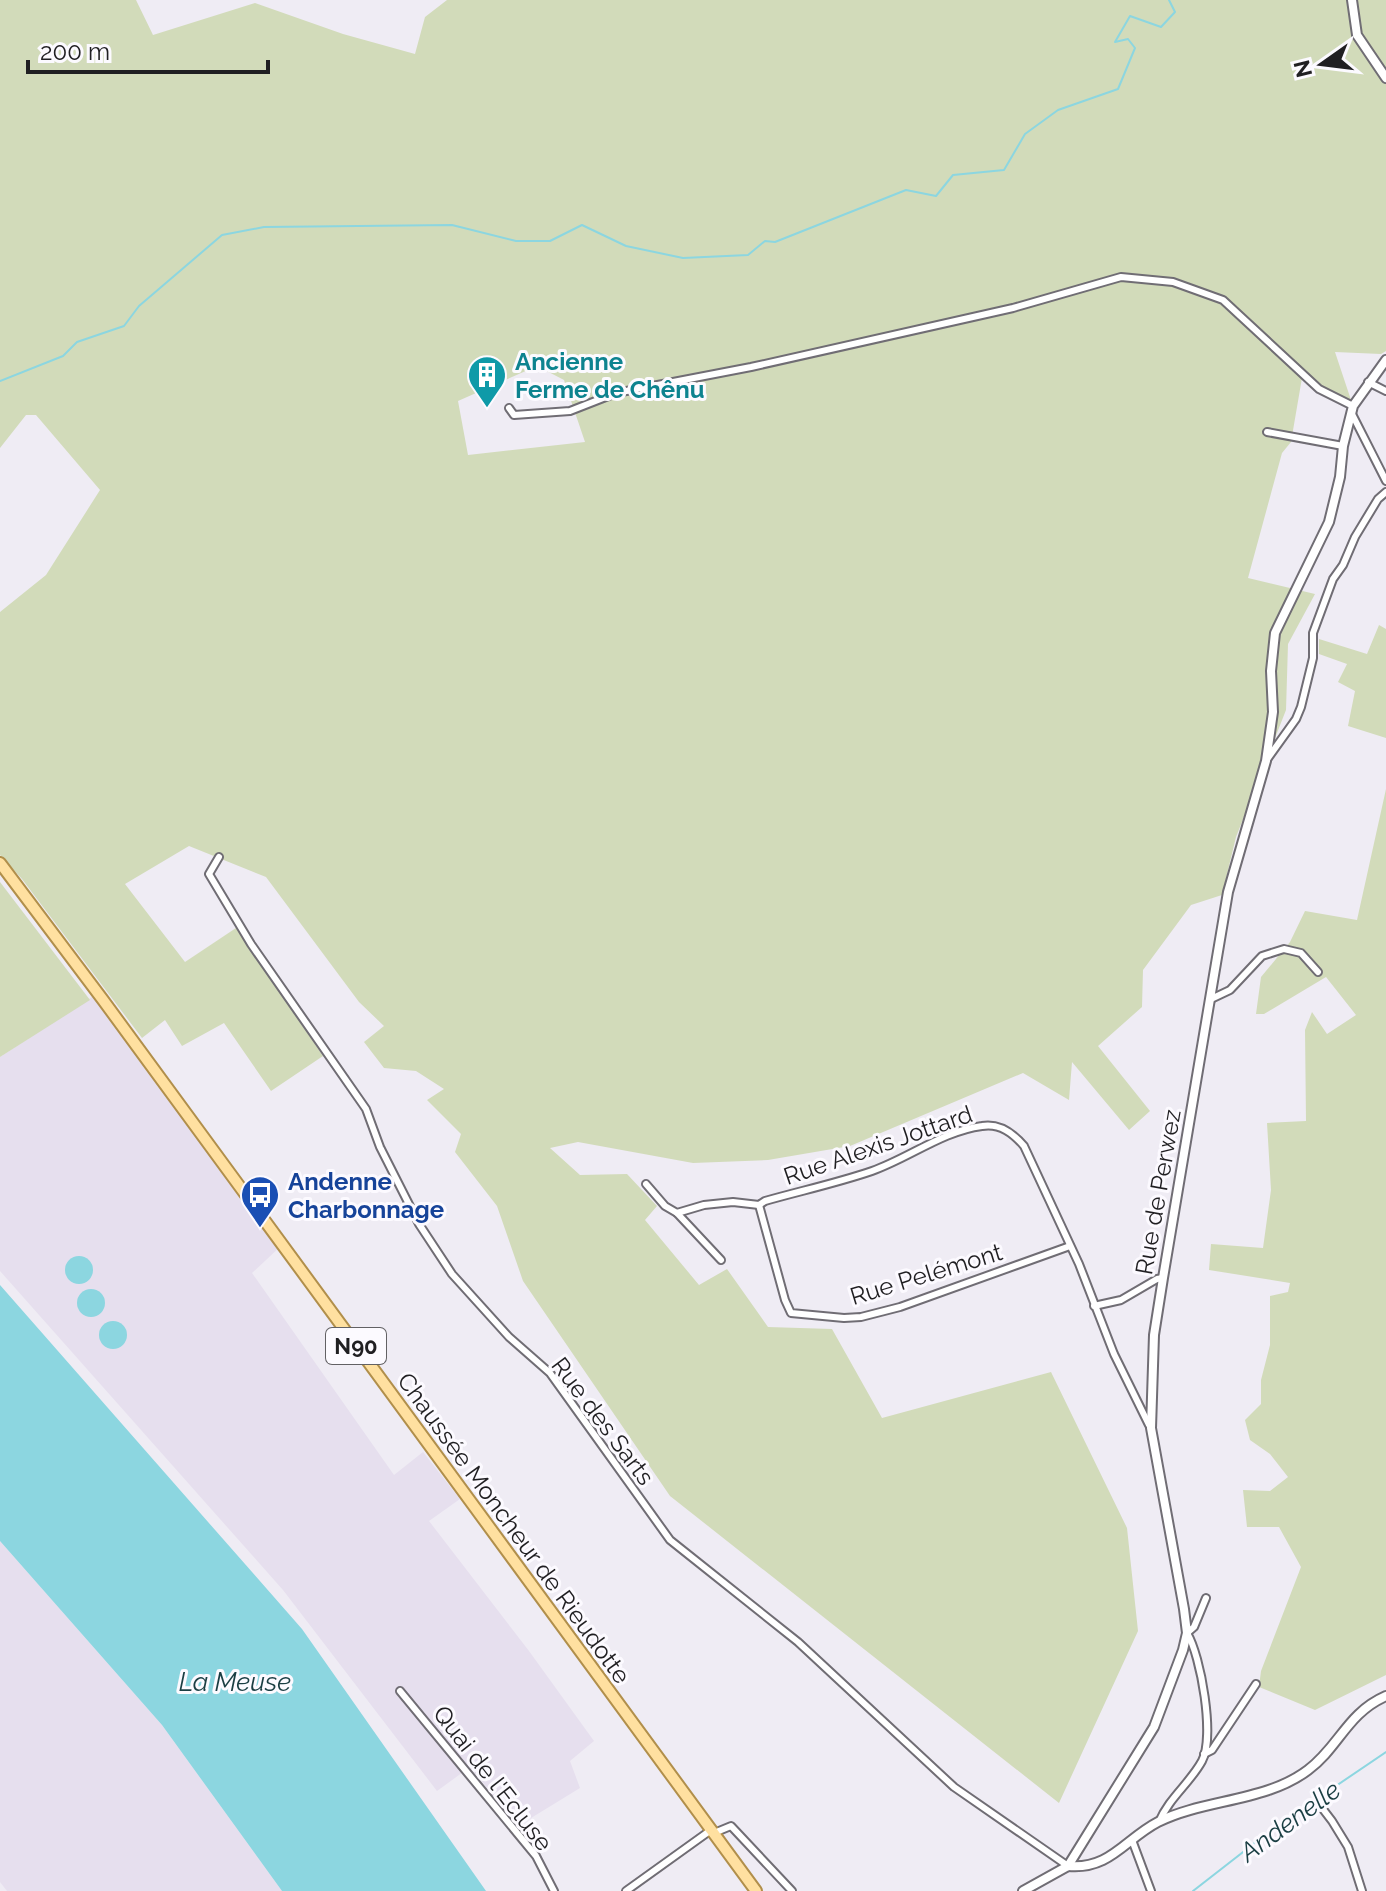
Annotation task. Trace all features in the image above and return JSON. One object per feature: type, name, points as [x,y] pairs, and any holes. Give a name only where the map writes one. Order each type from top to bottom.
[{"type":"main road","name":"Chaussée Moncheur de Rieudotte","points":[[0,863],[712,1832]]},
{"type":"main road","name":"N90","points":[[712,1832],[756,1891]]},
{"type":"street","points":[[1352,0],[1357,35],[1386,78]]},
{"type":"street","points":[[509,408],[514,415],[570,411],[616,393],[751,367],[1013,308],[1121,277],[1173,282],[1223,300],[1319,389],[1352,409],[1386,481]]},
{"type":"street","name":"Rue de Perwez","points":[[1068,1866],[1154,1727],[1187,1633],[1151,1428],[1154,1335],[1228,892],[1266,761],[1273,712],[1271,671],[1275,633],[1329,522],[1352,409],[1386,360]]},
{"type":"street","points":[[1368,382],[1386,391]]},
{"type":"street","points":[[1267,432],[1343,446]]},
{"type":"street","name":"Rue de Perwez","points":[[1266,761],[1301,707],[1313,658],[1313,633],[1333,579],[1378,499],[1386,492]]},
{"type":"street","name":"Rue des Sarts","points":[[219,857],[209,874],[251,944],[366,1109],[380,1147],[419,1224],[452,1274],[509,1337],[550,1373],[670,1540],[798,1642],[954,1787],[1068,1866]]},
{"type":"street","points":[[1211,999],[1230,990],[1262,956],[1284,949],[1301,953],[1318,972]]},
{"type":"street","name":"Rue Alexis Jottard","points":[[677,1213],[704,1205],[733,1202],[759,1205],[874,1170],[944,1138],[982,1125],[1001,1127],[1013,1133],[1024,1146],[1070,1246]]},
{"type":"street","points":[[646,1184],[721,1260]]},
{"type":"street","name":"Rue Pelémont","points":[[759,1205],[791,1313],[861,1317],[900,1307],[1070,1246]]},
{"type":"street","points":[[1070,1246],[1114,1354],[1151,1428]]},
{"type":"street","points":[[1094,1306],[1121,1300],[1163,1278]]},
{"type":"street","name":"Rue de Perwez","points":[[1187,1633],[1194,1627],[1206,1598]]},
{"type":"street","points":[[1159,1822],[1165,1808],[1196,1771],[1207,1738],[1196,1653],[1187,1633]]},
{"type":"street","points":[[1204,1754],[1212,1750],[1256,1684]]},
{"type":"street","name":"Quai de l'Ecluse","points":[[400,1691],[536,1856],[554,1891]]},
{"type":"street","points":[[1029,1889],[1068,1866],[1102,1863],[1159,1822],[1287,1784],[1310,1769],[1353,1717],[1371,1702],[1386,1696]]},
{"type":"street","points":[[1319,1804],[1348,1847],[1362,1891]]},
{"type":"street","points":[[626,1891],[712,1832],[731,1826],[792,1891]]},
{"type":"street","points":[[1132,1840],[1151,1891]]},
{"type":"shaded area","points":[[98,993],[282,1245],[252,1273],[394,1475],[423,1452],[460,1499],[429,1521],[594,1741],[570,1761],[580,1788],[518,1826],[470,1767],[437,1791],[283,1590],[0,1271],[0,1057]]},
{"type":"shaded area","points":[[0,1541],[162,1725],[282,1891],[7,1891],[0,1882]]},
{"type":"green space","points":[[0,0],[136,0],[153,35],[255,3],[343,34],[415,54],[425,17],[447,0],[1386,0],[1386,351],[1381,354],[1335,352],[1354,409],[1340,402],[1303,372],[1291,442],[1282,453],[1248,578],[1315,594],[1288,644],[1286,710],[1236,837],[1222,895],[1191,905],[1143,970],[1142,1007],[1098,1046],[1150,1111],[1129,1130],[1072,1062],[1069,1100],[1023,1073],[850,1146],[768,1160],[693,1163],[578,1142],[550,1148],[580,1175],[627,1174],[657,1206],[645,1220],[699,1285],[727,1269],[768,1327],[832,1329],[882,1418],[1051,1372],[1127,1528],[1138,1631],[1059,1803],[670,1496],[523,1281],[497,1206],[455,1152],[461,1134],[427,1100],[444,1089],[416,1071],[384,1068],[364,1042],[384,1026],[359,1002],[266,877],[189,846],[125,884],[185,962],[236,928],[323,1056],[271,1091],[224,1023],[182,1046],[165,1020],[142,1038],[22,879],[0,855],[0,612],[46,575],[100,490],[36,415],[26,415],[0,448]],"holes":[[[537,366],[564,380],[585,442],[468,455],[458,401]]]},
{"type":"green space","points":[[1379,625],[1386,629],[1386,738],[1348,726],[1355,691],[1338,682],[1347,664],[1319,654],[1319,639],[1367,654]]},
{"type":"green space","points":[[1386,789],[1386,1675],[1315,1710],[1259,1687],[1261,1671],[1301,1567],[1279,1527],[1247,1527],[1243,1490],[1270,1491],[1288,1477],[1270,1454],[1250,1440],[1245,1420],[1261,1404],[1261,1380],[1270,1345],[1270,1296],[1288,1292],[1290,1283],[1209,1270],[1211,1244],[1263,1248],[1271,1190],[1267,1123],[1306,1121],[1305,1030],[1312,1012],[1327,1034],[1356,1015],[1326,977],[1264,1014],[1256,1014],[1261,977],[1290,942],[1305,911],[1357,920]]},
{"type":"green space","points":[[0,882],[90,1000],[0,1057]]},
{"type":"water","points":[[79,1256],[89,1260],[93,1270],[89,1280],[79,1284],[69,1280],[65,1270],[69,1260]]},
{"type":"water","name":"La Meuse","points":[[0,1285],[302,1629],[486,1891],[282,1891],[162,1725],[0,1541]]},
{"type":"water","points":[[91,1289],[101,1293],[105,1303],[101,1313],[91,1317],[81,1313],[77,1303],[81,1293]]},
{"type":"water","points":[[113,1321],[123,1325],[127,1335],[123,1345],[113,1349],[103,1345],[99,1335],[103,1325]]},
{"type":"waterway","points":[[0,381],[63,356],[77,342],[124,326],[139,306],[222,235],[264,227],[452,225],[516,241],[550,241],[582,225],[626,246],[683,258],[748,255],[765,241],[775,242],[906,190],[936,196],[953,175],[1004,170],[1025,134],[1058,110],[1118,89],[1135,48],[1128,39],[1115,42],[1130,16],[1161,27],[1175,12],[1169,0]]},
{"type":"waterway","name":"Andenelle","points":[[1193,1891],[1274,1828],[1386,1752]]},
{"type":"place","name":"Ancienne Ferme de Chênu","points":[[487,409]]},
{"type":"place","name":"Andenne Charbonnage","points":[[260,1229]]}]
